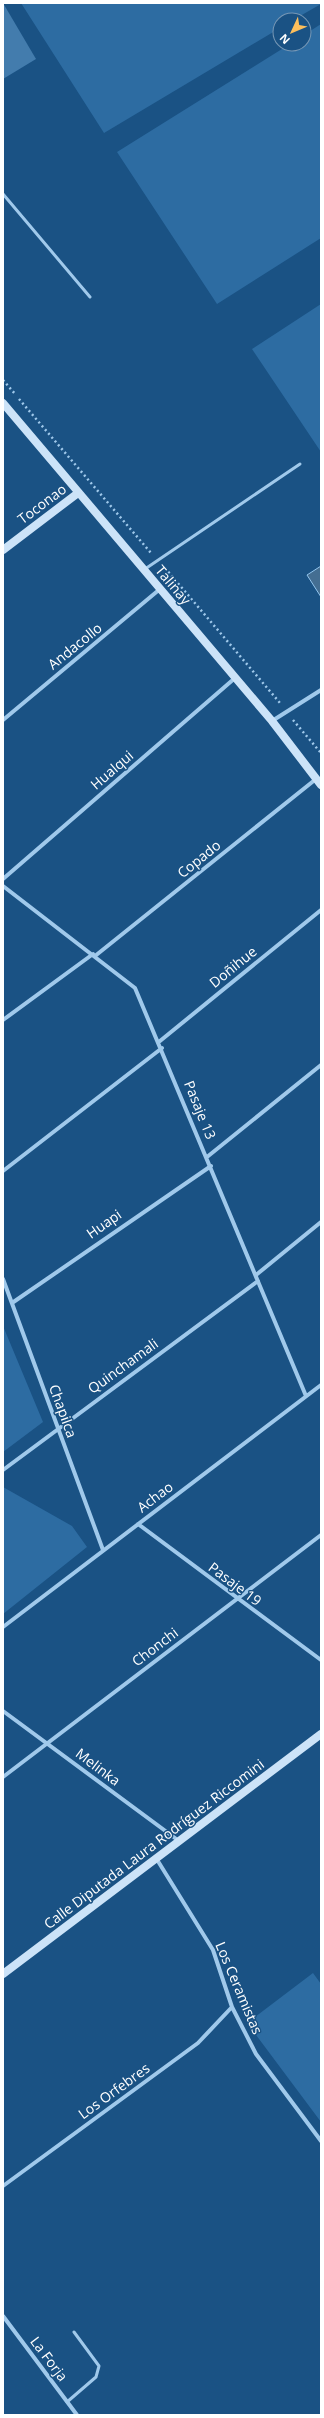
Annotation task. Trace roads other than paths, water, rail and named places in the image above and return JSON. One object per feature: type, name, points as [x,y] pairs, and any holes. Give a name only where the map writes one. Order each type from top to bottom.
[{"type":"street","name":"Talinay","points":[[3,403],[272,722],[319,782]]},
{"type":"street","name":"Toconao","points":[[3,550],[78,493]]},
{"type":"street","name":"Andacollo","points":[[3,720],[160,590]]},
{"type":"street","name":"Hualqui","points":[[3,879],[235,678]]},
{"type":"street","points":[[272,722],[321,690]]},
{"type":"street","name":"Copado","points":[[3,1020],[94,955],[319,782]]},
{"type":"street","name":"Pasaje 13","points":[[3,886],[135,988],[160,1041],[210,1166],[306,1396]]},
{"type":"street","name":"Doñihue","points":[[160,1041],[321,910]]},
{"type":"street","points":[[3,1171],[162,1048]]},
{"type":"street","points":[[207,1157],[321,1065]]},
{"type":"street","name":"Huapi","points":[[12,1303],[210,1166]]},
{"type":"street","points":[[256,1275],[321,1222]]},
{"type":"street","name":"Chapilca","points":[[3,1280],[103,1550]]},
{"type":"street","name":"Quinchamali","points":[[3,1470],[258,1281]]},
{"type":"street","name":"Achao","points":[[3,1627],[321,1385]]},
{"type":"street","name":"Pasaje 19","points":[[138,1524],[321,1660]]},
{"type":"street","name":"Chonchi","points":[[3,1777],[321,1535]]},
{"type":"street","name":"Melinka","points":[[3,1711],[179,1841]]},
{"type":"street","name":"Calle Diputada Laura Rodríguez Riccomini","points":[[3,1974],[321,1734]]},
{"type":"street","name":"Los Ceramistas","points":[[156,1858],[213,1950],[232,2007],[256,2054],[321,2141]]},
{"type":"street","name":"Los Orfebres","points":[[3,2186],[198,2043],[232,2007]]},
{"type":"street","name":"La Forja","points":[[3,2316],[77,2415]]},
{"type":"lane","points":[[3,194],[90,297]]},
{"type":"lane","points":[[144,570],[300,464]]},
{"type":"lane","points":[[67,2402],[96,2377],[99,2372],[99,2366],[74,2332]]}]
